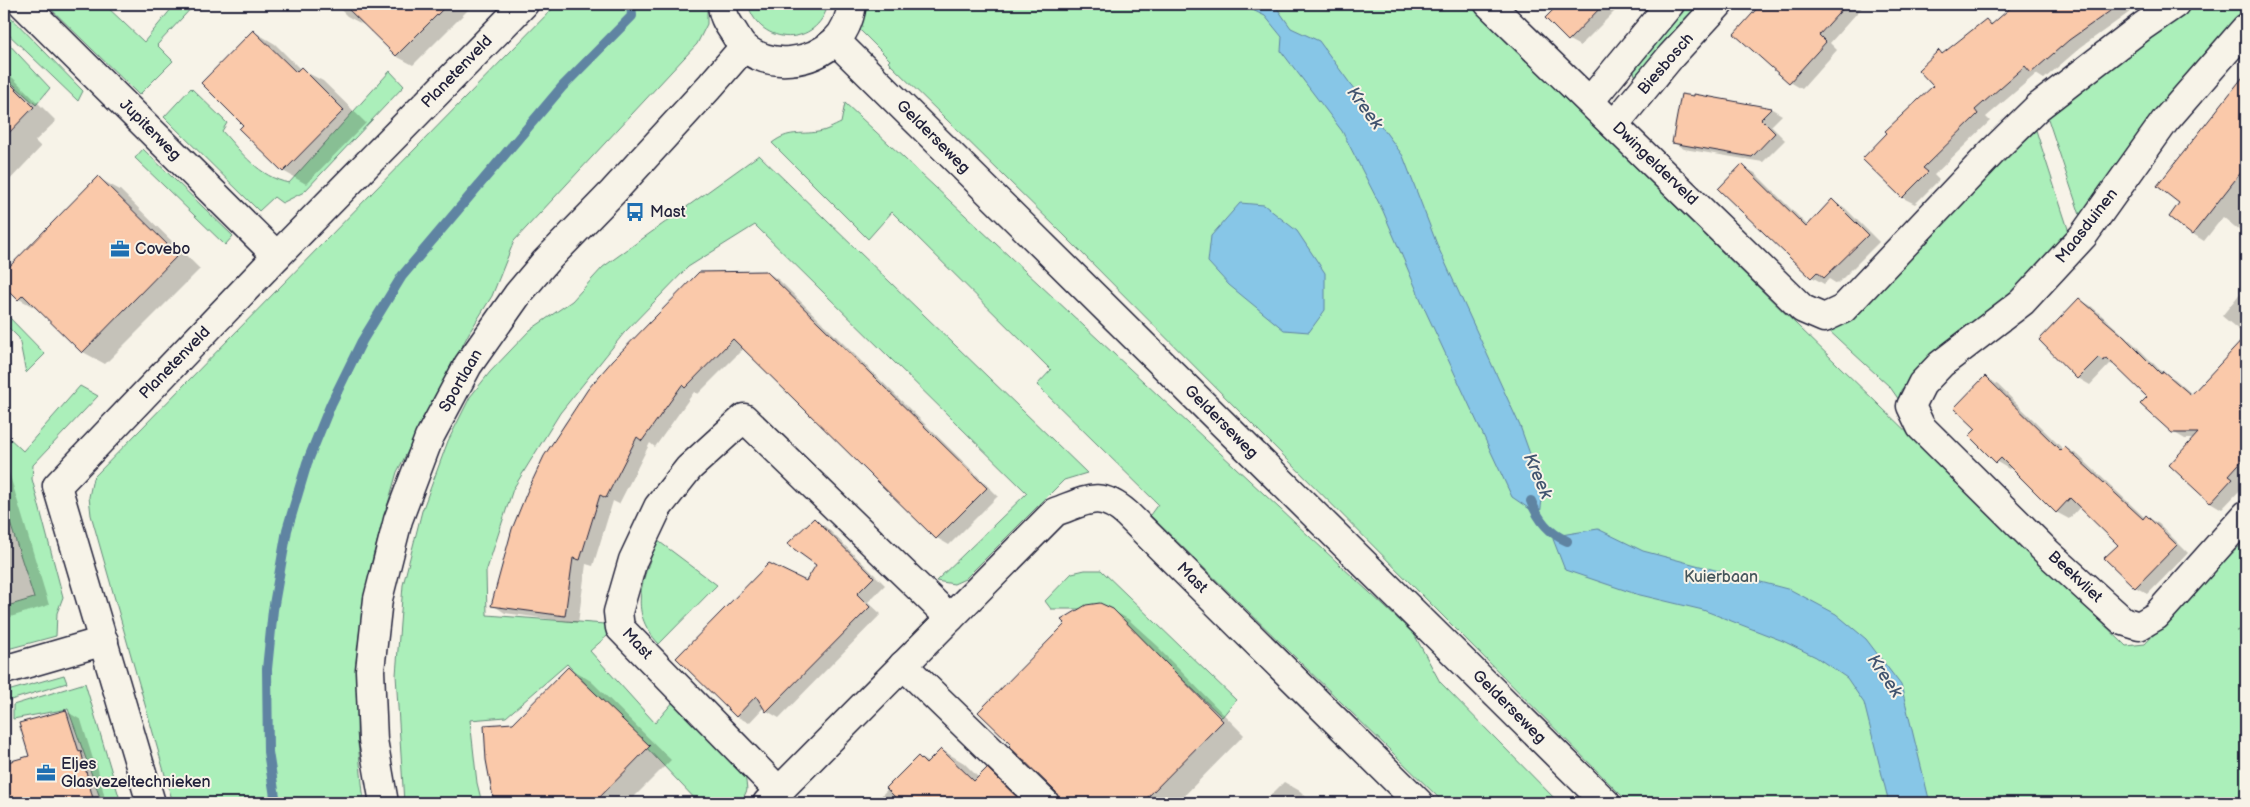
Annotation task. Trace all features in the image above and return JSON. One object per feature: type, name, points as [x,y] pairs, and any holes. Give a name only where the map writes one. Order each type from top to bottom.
[{"type":"street","name":"Jupiterweg","points":[[23,4],[277,256]]},
{"type":"street","name":"Planetenveld","points":[[151,803],[57,486],[277,256],[524,4]]},
{"type":"street","points":[[722,4],[723,16],[744,47],[766,59],[791,62],[815,55],[836,41],[849,19],[852,4]]},
{"type":"street","name":"Dwingelderveld","points":[[1489,4],[1803,309],[1824,318],[1843,309],[1993,151],[2038,107],[2143,26],[2175,4]]},
{"type":"street","points":[[1590,101],[1670,4]]},
{"type":"street","name":"Biesbosch","points":[[1614,125],[1671,56],[1720,4]]},
{"type":"street","name":"Maasduinen","points":[[1911,406],[1922,384],[1941,364],[2022,302],[2083,236],[2165,121],[2246,28]]},
{"type":"street","name":"Gelderseweg","points":[[836,41],[1606,803]]},
{"type":"street","name":"Sportlaan","points":[[384,803],[373,740],[370,670],[377,608],[398,520],[429,438],[468,365],[518,294],[545,262],[613,192],[744,47]]},
{"type":"street","name":"Beekvliet","points":[[1911,406],[1921,427],[2049,554],[2123,621],[2139,626],[2156,616],[2246,515]]},
{"type":"street","name":"Mast","points":[[950,618],[744,418],[689,468],[658,507],[633,560],[618,612],[620,628],[773,797],[950,618],[1054,512],[1093,498],[1114,502],[1420,803]]},
{"type":"street","points":[[4,670],[104,641]]},
{"type":"street","points":[[903,665],[1044,803]]},
{"type":"green space","points":[[46,4],[104,4],[144,42],[172,8],[168,4],[195,4],[157,45],[173,61],[139,95]]},
{"type":"green space","points":[[557,4],[707,4],[707,24],[697,44],[514,241],[492,296],[469,333],[397,472],[373,556],[359,636],[357,733],[364,803],[173,803],[91,515],[89,497],[93,478]]},
{"type":"green space","points":[[748,4],[828,4],[822,18],[813,29],[801,35],[788,37],[764,28],[754,18]]},
{"type":"green space","name":"Kuierbaan","points":[[834,4],[1468,4],[2126,646],[2145,644],[2217,566],[2246,541],[2246,628],[2236,631],[2246,630],[2246,803],[1629,803],[1064,235],[888,62],[890,60]]},
{"type":"green space","points":[[1682,4],[1704,4],[1637,76],[1635,75],[1633,68]]},
{"type":"green space","points":[[2189,4],[2246,4],[2246,12],[2219,42],[2082,221],[2046,113],[2147,33]]},
{"type":"green space","points":[[4,10],[83,91],[78,101],[4,30]]},
{"type":"green space","points":[[4,39],[50,88],[36,105],[4,76]]},
{"type":"green space","points":[[390,71],[404,86],[304,192],[282,203],[274,197],[259,211],[164,117],[191,88],[227,123],[222,131],[251,163],[278,180],[289,183]]},
{"type":"green space","points":[[845,103],[1414,634],[1440,682],[1559,803],[1444,803],[1150,515],[1158,504],[1037,385],[1051,370],[892,212],[868,239],[772,143],[784,136],[827,130],[841,123]]},
{"type":"green space","points":[[2034,124],[2070,235],[2051,261],[1907,383],[1901,390],[1899,400],[1890,387],[1825,327]]},
{"type":"green space","points":[[143,149],[233,236],[225,245],[135,158]]},
{"type":"green space","points":[[759,155],[1087,473],[1064,480],[965,579],[954,584],[936,581],[1027,493],[755,225],[688,267],[624,333],[560,413],[513,489],[486,572],[487,615],[605,624],[607,636],[590,651],[655,723],[674,701],[745,773],[747,790],[741,803],[699,803],[567,664],[506,717],[470,720],[477,783],[482,803],[404,803],[396,675],[403,585],[422,511],[448,441],[470,397],[490,372],[530,330],[572,301],[603,267]]},
{"type":"green space","points":[[4,312],[45,354],[26,373],[19,338],[4,323]]},
{"type":"green space","points":[[80,386],[98,396],[33,465],[32,479],[63,597],[57,613],[56,636],[4,650],[4,607],[34,598],[4,504],[4,433],[23,451]]},
{"type":"green space","points":[[657,540],[717,585],[659,644],[643,619],[640,606],[643,581]]},
{"type":"green space","points":[[1085,570],[1101,570],[1236,700],[1222,717],[1109,609],[1051,609],[1045,601],[1072,573]]},
{"type":"green space","points":[[64,675],[67,683],[4,702],[4,692]]},
{"type":"green space","points":[[85,683],[121,803],[102,803],[68,709],[13,719],[13,705]]},
{"type":"water","points":[[1240,4],[1274,4],[1291,28],[1319,41],[1403,156],[1438,247],[1520,426],[1543,490],[1540,516],[1512,497],[1426,312],[1383,211],[1342,131],[1281,51],[1282,37],[1265,16]]},
{"type":"water","points":[[1240,203],[1264,205],[1297,231],[1325,273],[1325,310],[1309,332],[1284,330],[1229,285],[1208,262],[1211,236]]},
{"type":"water","points":[[1598,529],[1643,551],[1791,590],[1836,614],[1866,639],[1901,685],[1930,803],[1889,803],[1864,703],[1847,678],[1816,657],[1783,641],[1703,610],[1636,594],[1565,570],[1553,539],[1555,536]]},
{"type":"building","points":[[343,4],[448,4],[396,56]]},
{"type":"building","points":[[1559,4],[1604,4],[1568,41],[1545,18]]},
{"type":"building","points":[[1761,4],[1847,4],[1819,35],[1826,42],[1789,83],[1734,34]]},
{"type":"building","points":[[2015,4],[2120,4],[2069,40],[2031,73],[2025,66],[1975,110],[1978,114],[1923,168],[1928,172],[1902,198],[1862,159],[1887,133],[1885,131],[1933,86],[1918,70],[1939,50],[1942,54],[1986,19],[1991,25]]},
{"type":"building","points":[[253,30],[296,72],[301,67],[344,110],[283,172],[239,129],[243,125],[201,83]]},
{"type":"building","points":[[2246,73],[2246,166],[2192,235],[2169,217],[2179,203],[2157,186]]},
{"type":"building","points":[[4,77],[34,107],[4,138]]},
{"type":"building","points":[[1681,94],[1694,96],[1694,94],[1772,108],[1761,119],[1775,133],[1752,157],[1672,143]]},
{"type":"building","points":[[1742,164],[1806,227],[1832,199],[1868,235],[1824,278],[1817,272],[1811,278],[1718,189]]},
{"type":"building","points":[[98,176],[178,255],[82,353],[23,295],[18,300],[4,286],[4,272]]},
{"type":"building","points":[[766,271],[987,488],[936,539],[733,339],[685,388],[682,385],[642,441],[637,437],[606,498],[600,495],[580,560],[573,558],[565,616],[491,606],[512,529],[527,492],[544,456],[588,389],[613,360],[699,272]]},
{"type":"building","points":[[2079,298],[2122,335],[2161,374],[2163,371],[2191,395],[2246,336],[2246,456],[2229,475],[2233,478],[2210,503],[2169,465],[2198,433],[2172,433],[2140,404],[2147,397],[2107,358],[2103,361],[2099,357],[2077,379],[2039,340]]},
{"type":"building","points":[[1985,376],[2061,451],[2065,447],[2143,519],[2146,515],[2177,545],[2135,588],[2104,558],[2118,545],[2070,498],[2056,513],[2001,458],[1996,463],[1969,436],[1976,429],[1954,408]]},
{"type":"building","points":[[814,518],[874,577],[857,594],[870,607],[766,712],[756,696],[736,717],[676,658],[769,563],[806,581],[816,565],[787,544]]},
{"type":"building","points":[[1100,603],[1113,609],[1223,721],[1142,803],[1060,803],[1056,792],[1009,746],[1011,744],[978,712],[1065,624],[1061,620],[1086,605]]},
{"type":"building","points":[[568,667],[650,746],[594,803],[494,803],[486,760],[484,725],[513,723]]},
{"type":"building","points":[[66,710],[79,752],[81,751],[94,803],[4,803],[4,763],[29,756],[19,723]]},
{"type":"building","points":[[941,749],[974,781],[987,768],[1023,803],[901,803],[886,788],[918,756],[926,764]]},
{"type":"waterway","points":[[276,803],[268,752],[267,669],[273,610],[287,530],[307,463],[331,404],[362,341],[402,276],[562,87],[632,16],[631,4]]},
{"type":"waterway","name":"Kreek","points":[[1531,501],[1537,514],[1549,530],[1567,541]]},
{"type":"place","name":"Mast","points":[[635,212]]},
{"type":"place","name":"Covebo","points":[[120,249]]},
{"type":"place","name":"Eljes Glasvezeltechnieken","points":[[46,773]]}]
